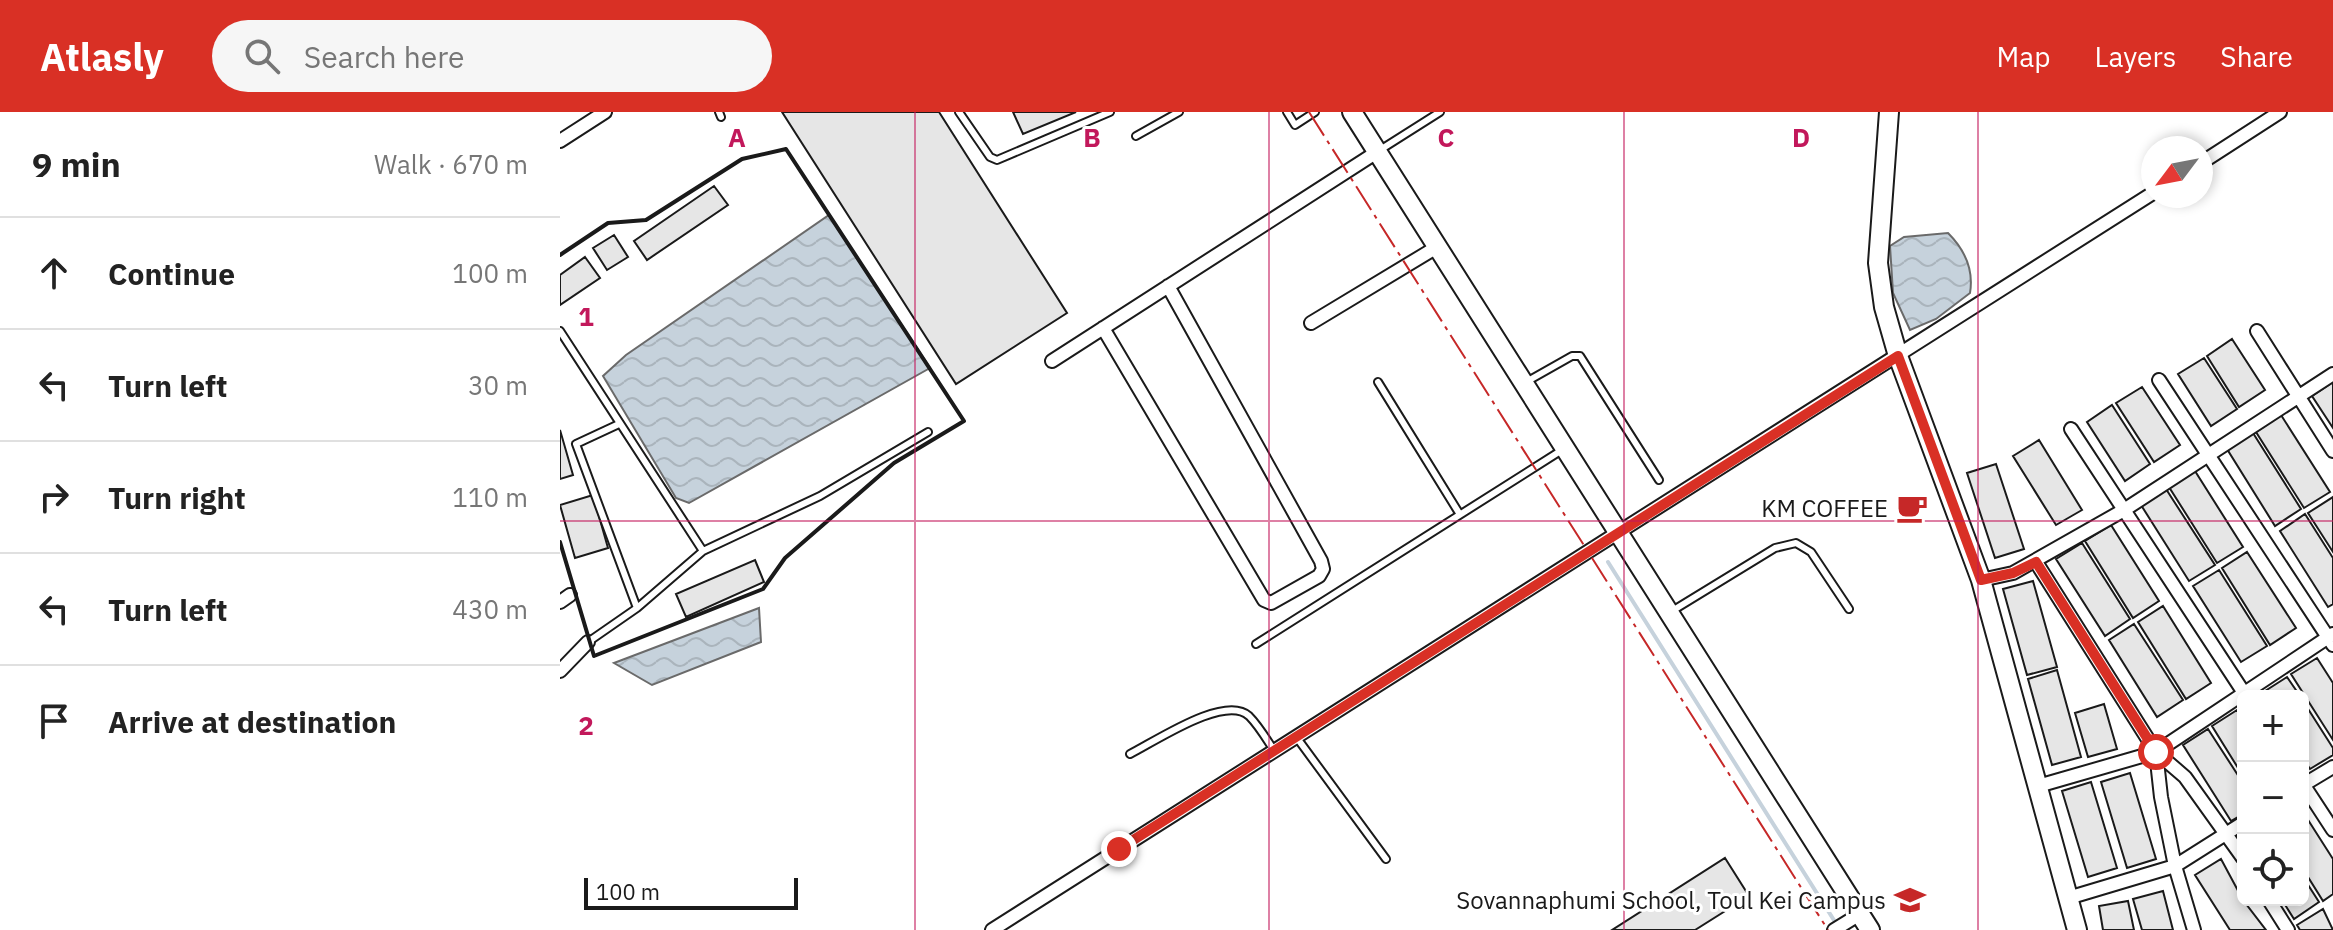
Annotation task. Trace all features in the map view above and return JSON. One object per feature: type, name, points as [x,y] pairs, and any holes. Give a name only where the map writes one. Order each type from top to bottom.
[{"type":"main road","points":[[1352,112],[1669,612],[1852,924]]},
{"type":"main road","points":[[1889,112],[1878,263],[1884,307],[1898,356],[1981,580],[2077,930]]},
{"type":"street","points":[[560,141],[605,112]]},
{"type":"street","points":[[2213,155],[2280,112]]},
{"type":"street","points":[[1052,361],[1377,152]]},
{"type":"street","points":[[992,930],[2141,201]]},
{"type":"street","points":[[1311,323],[1437,247]]},
{"type":"street","points":[[1103,328],[1264,600],[1271,603],[1319,576],[1323,569],[1321,561],[1168,286]]},
{"type":"street","points":[[2257,331],[2333,451]]},
{"type":"street","points":[[1981,580],[2013,573],[2036,562],[2124,510],[2333,374]]},
{"type":"street","points":[[2159,380],[2331,638],[2253,690]]},
{"type":"street","points":[[2071,429],[2242,690]]},
{"type":"street","points":[[2036,562],[2156,752],[2185,777],[2237,848]]},
{"type":"street","points":[[560,671],[588,642]]},
{"type":"street","points":[[2038,786],[2156,752],[2237,700]]},
{"type":"street","points":[[2156,752],[2161,797],[2175,866],[2194,930]]},
{"type":"street","points":[[2309,781],[2333,767]]},
{"type":"street","points":[[2309,794],[2333,830]]},
{"type":"street","points":[[2068,898],[2175,866],[2237,827]]},
{"type":"street","points":[[2273,906],[2288,930]]},
{"type":"lane","points":[[959,112],[990,157],[997,160],[1110,112]]},
{"type":"lane","points":[[1136,136],[1179,112]]},
{"type":"lane","points":[[1287,112],[1295,125],[1315,112]]},
{"type":"lane","points":[[1377,152],[1440,112]]},
{"type":"lane","points":[[560,331],[703,551]]},
{"type":"lane","points":[[1524,383],[1572,356],[1580,356],[1659,480]]},
{"type":"lane","points":[[1378,382],[1459,513]]},
{"type":"lane","points":[[619,424],[576,444],[637,608]]},
{"type":"lane","points":[[588,642],[637,608],[703,551],[820,496],[928,432]]},
{"type":"lane","points":[[1256,644],[1565,448]]},
{"type":"lane","points":[[1669,612],[1775,548],[1796,543],[1811,552],[1849,609]]},
{"type":"lane","points":[[1130,754],[1211,713],[1231,707],[1248,715],[1275,752]]},
{"type":"lane","points":[[1297,738],[1386,859]]},
{"type":"water","points":[[829,215],[930,368],[689,503],[676,498],[603,376],[626,355]]},
{"type":"water","points":[[1948,233],[1967,260],[1971,276],[1970,293],[1936,319],[1910,330],[1893,293],[1890,246],[1904,237]]},
{"type":"water","points":[[759,608],[761,642],[652,685],[614,663]]},
{"type":"building","points":[[782,112],[939,112],[1067,313],[956,384]]},
{"type":"building","points":[[1013,112],[1076,112],[1023,134]]},
{"type":"building","points":[[714,186],[728,205],[647,260],[634,241]]},
{"type":"building","points":[[614,235],[628,257],[607,270],[593,248]]},
{"type":"building","points":[[585,257],[600,278],[560,305],[560,275]]},
{"type":"building","points":[[2232,339],[2265,390],[2239,407],[2207,356]]},
{"type":"building","points":[[2204,358],[2237,409],[2211,426],[2178,374]]},
{"type":"building","points":[[2333,382],[2333,428],[2312,396]]},
{"type":"building","points":[[2142,387],[2180,445],[2154,462],[2116,403]]},
{"type":"building","points":[[2112,405],[2150,464],[2125,481],[2087,422]]},
{"type":"building","points":[[2281,415],[2330,492],[2304,508],[2256,432]]},
{"type":"building","points":[[560,430],[573,475],[560,479]]},
{"type":"building","points":[[2253,433],[2301,509],[2275,526],[2227,449]]},
{"type":"building","points":[[2039,440],[2082,510],[2056,525],[2013,456]]},
{"type":"building","points":[[1996,464],[2024,549],[1995,558],[1967,473]]},
{"type":"building","points":[[2195,471],[2243,547],[2217,563],[2169,487]]},
{"type":"building","points":[[2166,489],[2215,565],[2189,581],[2141,505]]},
{"type":"building","points":[[593,495],[608,548],[575,558],[560,505]]},
{"type":"building","points":[[2333,497],[2333,552],[2308,513]]},
{"type":"building","points":[[2305,514],[2333,558],[2333,604],[2328,607],[2280,531]]},
{"type":"building","points":[[2111,525],[2159,601],[2133,618],[2085,541]]},
{"type":"building","points":[[2082,543],[2130,619],[2105,636],[2056,559]]},
{"type":"building","points":[[2247,552],[2296,628],[2270,645],[2222,568]]},
{"type":"building","points":[[755,560],[764,582],[686,617],[676,594]]},
{"type":"building","points":[[2219,570],[2267,646],[2241,662],[2193,586]]},
{"type":"building","points":[[2033,581],[2057,667],[2027,675],[2003,589]]},
{"type":"building","points":[[2163,606],[2211,683],[2186,699],[2138,622]]},
{"type":"building","points":[[2134,624],[2183,700],[2157,717],[2109,640]]},
{"type":"building","points":[[2317,658],[2333,683],[2333,740],[2309,702],[2309,690],[2301,690],[2291,674]]},
{"type":"building","points":[[2057,670],[2081,757],[2052,765],[2028,679]]},
{"type":"building","points":[[2287,677],[2296,690],[2267,690]]},
{"type":"building","points":[[2104,704],[2117,749],[2088,757],[2075,713]]},
{"type":"building","points":[[2237,710],[2237,766],[2212,726]]},
{"type":"building","points":[[2309,710],[2333,748],[2333,755],[2310,769]]},
{"type":"building","points":[[2208,729],[2237,774],[2237,818],[2231,821],[2183,745]]},
{"type":"building","points":[[2130,773],[2156,859],[2127,868],[2101,782]]},
{"type":"building","points":[[2091,782],[2117,868],[2088,877],[2062,791]]},
{"type":"building","points":[[2309,821],[2333,859],[2333,894],[2323,901],[2309,879]]},
{"type":"building","points":[[1725,858],[1749,896],[1695,930],[1612,930]]},
{"type":"building","points":[[2221,859],[2237,889],[2237,906],[2248,906],[2266,930],[2230,930],[2195,875]]},
{"type":"building","points":[[2309,886],[2319,902],[2294,919],[2286,906],[2309,906]]},
{"type":"building","points":[[2163,891],[2173,930],[2142,930],[2133,899]]},
{"type":"building","points":[[2128,901],[2134,930],[2103,930],[2099,906]]},
{"type":"building","points":[[2323,909],[2333,930],[2300,930],[2297,925]]},
{"type":"waterway","points":[[1608,562],[1837,925]]},
{"type":"wall","points":[[560,255],[608,223],[646,220],[742,159],[786,149],[964,421],[894,463],[785,558],[763,589],[594,656],[560,542]]},
{"type":"power","points":[[1309,112],[1828,930]]},
{"type":"place","name":"KM COFFEE","points":[[1912,508]]},
{"type":"place","name":"Sovannaphumi School, Toul Kei Campus","points":[[1910,900]]},
{"type":"route","points":[[1119,849],[1898,356],[1981,580],[1998,578],[2036,562],[2156,752]]}]
